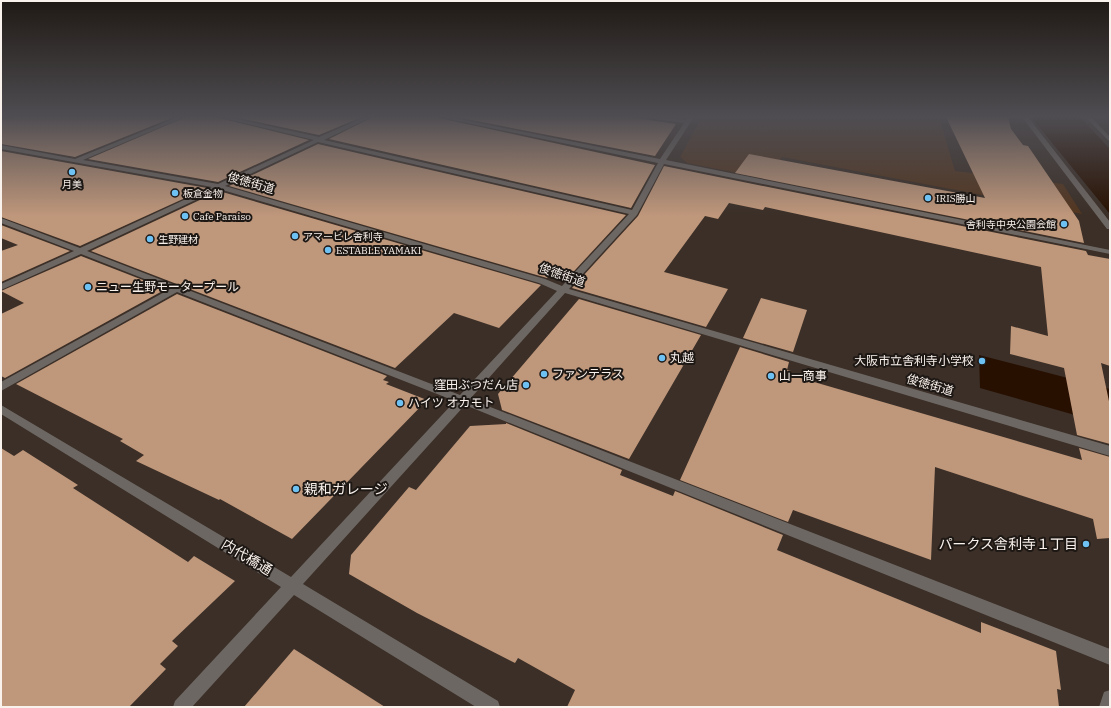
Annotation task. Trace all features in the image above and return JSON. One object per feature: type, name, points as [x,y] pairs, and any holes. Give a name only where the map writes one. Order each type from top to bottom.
[{"type":"street","name":"俊徳街道","points":[[19,150],[217,186],[542,281],[563,290],[1110,451]]},
{"type":"street","points":[[77,160],[101,150]]},
{"type":"street","points":[[1,287],[83,251],[217,186],[296,150]]},
{"type":"street","points":[[361,150],[634,213]]},
{"type":"street","points":[[607,150],[1110,252]]},
{"type":"street","points":[[181,707],[634,213],[669,150]]},
{"type":"street","points":[[1051,150],[1110,227]]},
{"type":"street","points":[[1,220],[463,400],[1110,657]]},
{"type":"street","points":[[1,386],[178,288]]},
{"type":"street","name":"内代橋通","points":[[1,408],[492,707]]},
{"type":"street","points":[[1107,707],[1110,698]]},
{"type":"shaded area","points":[[684,150],[949,150],[955,171],[1063,184],[1082,214],[782,157],[768,179],[687,163],[680,157]]},
{"type":"shaded area","points":[[1058,150],[1110,150],[1110,214]]},
{"type":"shaded area","points":[[979,355],[1110,389],[1110,425],[980,388]]},
{"type":"building","points":[[35,150],[92,150],[75,157]]},
{"type":"building","points":[[109,150],[287,150],[218,182],[88,159]]},
{"type":"building","points":[[305,150],[344,150],[626,215],[564,282],[553,272],[547,278],[229,186]]},
{"type":"building","points":[[377,150],[586,150],[655,165],[631,208]]},
{"type":"building","points":[[625,150],[659,150],[655,156]]},
{"type":"building","points":[[962,150],[1031,150],[1079,221],[1084,243],[735,173],[749,154],[985,198]]},
{"type":"building","points":[[1,151],[207,188],[80,246],[1,217]]},
{"type":"building","points":[[664,166],[1086,251],[1088,255],[1110,259],[1110,366],[1101,363],[1110,406],[1110,444],[1077,435],[1064,368],[1010,354],[1011,326],[1048,336],[1041,267],[765,207],[763,210],[729,203],[718,219],[705,216],[664,272],[728,289],[706,327],[572,288],[638,216]]},
{"type":"building","points":[[219,191],[541,285],[499,328],[454,313],[395,368],[91,251]]},
{"type":"building","points":[[1,225],[70,251],[1,282],[1,251],[18,245],[1,238]]},
{"type":"building","points":[[81,256],[166,289],[5,378],[1,376],[1,314],[24,303],[1,291]]},
{"type":"building","points":[[177,294],[387,376],[383,380],[389,382],[386,384],[427,400],[292,539],[220,499],[219,500],[136,461],[144,455],[120,441],[123,439],[16,384]]},
{"type":"building","points":[[761,298],[807,310],[793,352],[743,338]]},
{"type":"building","points":[[579,299],[701,335],[629,459],[502,410],[498,394]]},
{"type":"building","points":[[740,347],[789,362],[787,370],[791,371],[790,375],[1082,460],[1079,448],[1110,457],[1110,538],[1097,539],[1093,519],[935,467],[931,560],[793,510],[788,522],[680,480]]},
{"type":"building","points":[[506,423],[622,470],[620,475],[673,496],[675,491],[783,535],[777,550],[981,633],[981,622],[1056,651],[1061,690],[1057,689],[1059,707],[567,707],[575,690],[518,658],[515,663],[417,613],[349,574],[351,555],[409,487],[416,490],[470,426]]},
{"type":"building","points":[[1,448],[14,456],[23,450],[78,485],[73,488],[188,562],[194,556],[235,581],[172,641],[178,646],[160,664],[166,669],[129,707],[1,707]]},
{"type":"building","points":[[294,649],[385,707],[244,707]]},
{"type":"place","name":"月美","points":[[72,172]]},
{"type":"place","name":"板倉金物","points":[[175,193]]},
{"type":"place","name":"IRIS勝山","points":[[928,198]]},
{"type":"place","name":"Cafe Paraiso","points":[[185,216]]},
{"type":"place","name":"舎利寺中央公園会館","points":[[1064,224]]},
{"type":"place","name":"アマービレ舎利寺","points":[[295,236]]},
{"type":"place","name":"生野建材","points":[[150,239]]},
{"type":"place","name":"ESTABLE YAMAKI","points":[[328,250]]},
{"type":"place","name":"ニュー生野モータープール","points":[[88,287]]},
{"type":"place","name":"丸越","points":[[662,358]]},
{"type":"place","name":"大阪市立舎利寺小学校","points":[[982,361]]},
{"type":"place","name":"ファンテラス","points":[[544,374]]},
{"type":"place","name":"山一商事","points":[[771,376]]},
{"type":"place","name":"窪田ぶつだん店","points":[[526,385]]},
{"type":"place","name":"ハイツ オカモト","points":[[400,403]]},
{"type":"place","name":"親和ガレージ","points":[[296,489]]},
{"type":"place","name":"パークス舎利寺１丁目","points":[[1086,544]]}]
